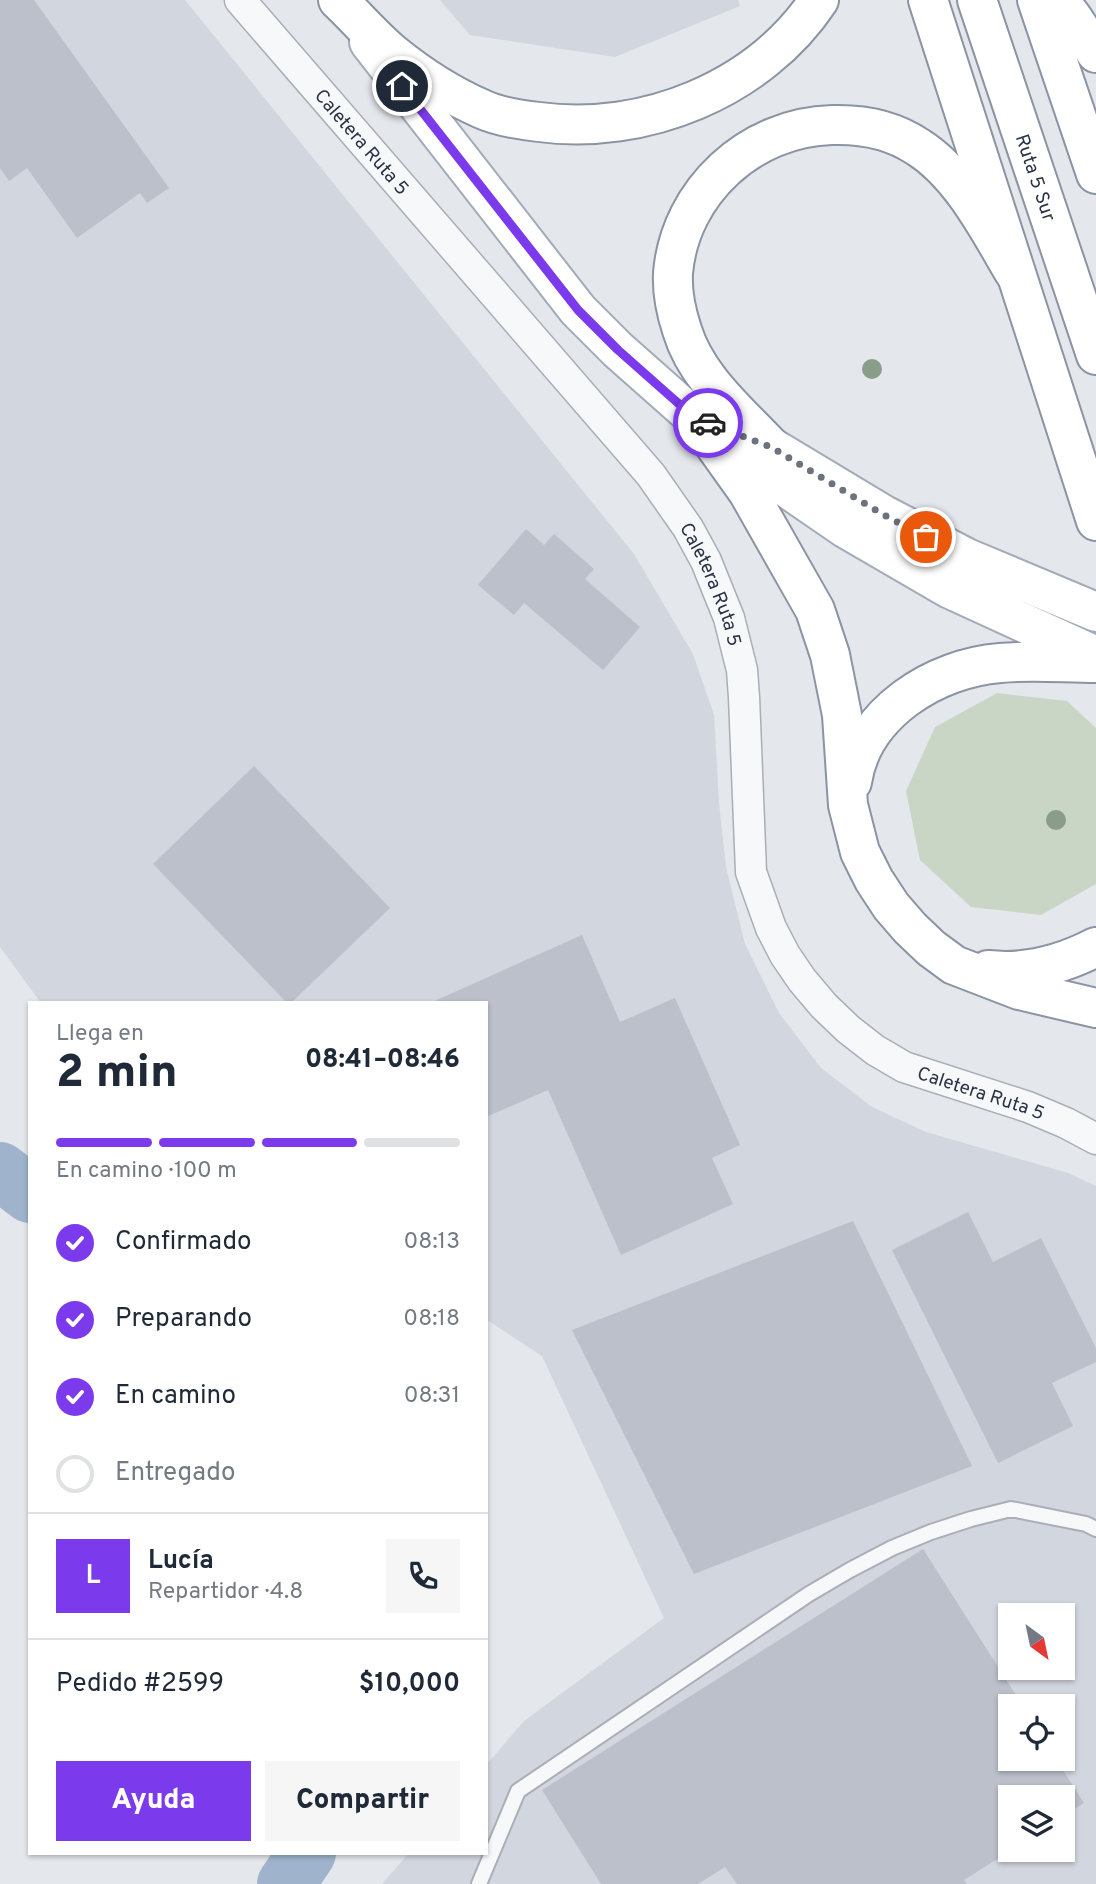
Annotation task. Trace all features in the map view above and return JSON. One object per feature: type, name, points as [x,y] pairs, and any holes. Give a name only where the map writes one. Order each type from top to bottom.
[{"type":"main road","points":[[337,0],[390,52],[445,90],[485,111],[557,125],[594,125],[631,121],[667,112],[734,81],[764,59],[792,33],[819,0]]},
{"type":"main road","points":[[337,0],[578,310],[618,350],[696,419],[759,469],[845,527],[950,589],[1096,656]]},
{"type":"main road","points":[[928,0],[1096,521]]},
{"type":"main road","name":"Ruta 5 Sur","points":[[977,0],[1096,355]]},
{"type":"main road","points":[[1037,0],[1096,174]]},
{"type":"main road","points":[[1059,0],[1096,53]]},
{"type":"main road","points":[[771,447],[704,374],[682,333],[674,298],[675,261],[685,224],[702,194],[730,164],[779,134],[815,125],[846,124],[907,140],[931,156],[959,186],[1014,272]]},
{"type":"main road","points":[[696,419],[771,447],[884,515],[967,558],[1096,612]]},
{"type":"main road","points":[[696,419],[748,492],[816,610],[830,655],[842,715],[848,805],[860,852],[891,906],[931,948],[954,965],[1019,990],[1096,1009]]},
{"type":"main road","points":[[848,805],[853,776],[871,734],[895,708],[928,684],[951,674],[999,663],[1096,663]]},
{"type":"main road","points":[[954,965],[995,971],[1037,968],[1067,961],[1096,947]]},
{"type":"street","name":"Caletera Ruta 5","points":[[240,0],[651,475],[688,528],[706,561],[729,618],[742,670],[751,872],[771,929],[802,980],[848,1029],[875,1050],[904,1067],[1028,1107],[1096,1139]]},
{"type":"lane","points":[[479,1884],[518,1791],[809,1594],[850,1570],[931,1532],[1011,1509],[1086,1524],[1096,1529]]},
{"type":"shaded area","points":[[0,0],[185,0],[634,554],[693,654],[714,715],[726,867],[745,944],[779,1013],[821,1068],[872,1107],[926,1132],[1068,1173],[1096,1186],[1096,1884],[382,1884],[407,1855],[488,1855],[488,1763],[524,1721],[664,1618],[542,1356],[488,1321],[488,1001],[40,1001],[0,947]]},
{"type":"shaded area","points":[[440,0],[738,0],[740,6],[615,57],[470,35]]},
{"type":"green space","points":[[997,693],[1067,701],[1096,728],[1096,884],[1041,915],[971,907],[920,860],[906,791],[935,727]]},
{"type":"building","points":[[0,0],[34,0],[169,188],[147,203],[140,193],[77,238],[27,168],[9,181],[0,168]]},
{"type":"building","points":[[526,529],[544,545],[554,534],[594,569],[585,579],[640,627],[603,670],[524,603],[514,615],[478,585]]},
{"type":"building","points":[[254,766],[390,908],[293,1001],[285,1001],[153,864]]},
{"type":"building","points":[[582,935],[620,1022],[675,998],[740,1145],[712,1158],[733,1204],[621,1255],[548,1090],[488,1116],[488,1001],[434,1001]]},
{"type":"building","points":[[968,1212],[993,1262],[1041,1238],[1096,1348],[1096,1362],[1052,1383],[1073,1426],[998,1463],[892,1250]]},
{"type":"building","points":[[853,1221],[972,1466],[694,1574],[572,1330]]},
{"type":"building","points":[[923,1549],[998,1667],[998,1680],[1006,1680],[1015,1694],[998,1694],[998,1771],[1064,1771],[1073,1785],[998,1785],[998,1859],[964,1880],[967,1884],[737,1884],[725,1867],[698,1884],[601,1884],[542,1790]]},
{"type":"building","points":[[1075,1789],[1084,1803],[1075,1809]]},
{"type":"waterway","points":[[0,1171],[28,1192]]},
{"type":"waterway","points":[[286,1884],[306,1855]]},
{"type":"way so far","points":[[708,423],[771,447],[926,537]]},
{"type":"route","points":[[402,86],[578,310],[618,350],[696,419],[708,423]]}]
